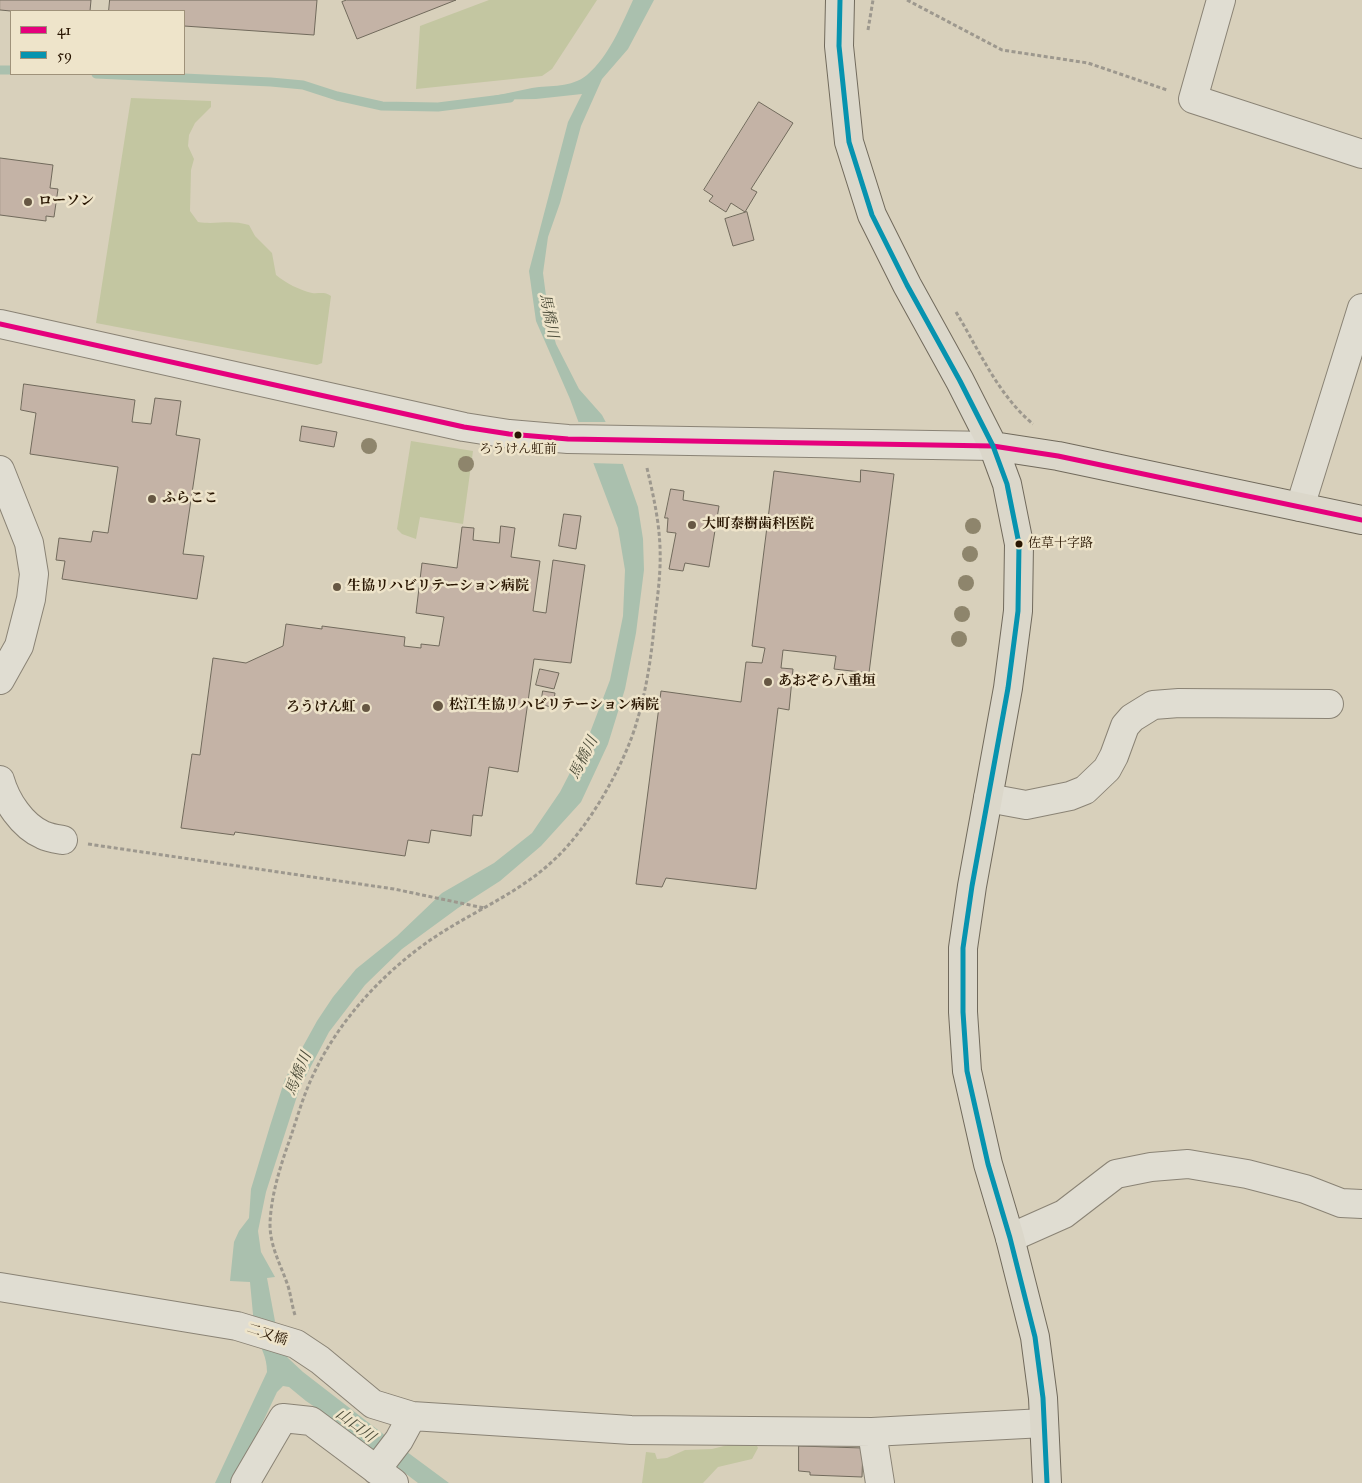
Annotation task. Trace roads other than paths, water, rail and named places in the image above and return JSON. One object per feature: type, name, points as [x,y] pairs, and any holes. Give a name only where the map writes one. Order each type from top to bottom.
[{"type":"main road","points":[[840,0],[839,46],[849,142],[872,215],[907,285],[994,446],[1007,484],[1019,544],[1018,610],[1008,688],[972,886],[963,948],[963,1012],[967,1071],[988,1164],[1010,1238],[1035,1337],[1043,1398],[1047,1483]]},
{"type":"main road","points":[[994,446],[1058,456],[1362,520]]},
{"type":"street","points":[[1221,0],[1192,99],[1362,154]]},
{"type":"street","points":[[1300,507],[1362,308]]},
{"type":"street","points":[[0,324],[464,427],[509,434],[568,439],[994,446]]},
{"type":"street","points":[[0,470],[29,543],[34,574],[31,599],[19,646],[0,680]]},
{"type":"street","points":[[988,798],[1026,805],[1070,796],[1085,790],[1107,769],[1125,726],[1142,711],[1153,705],[1179,702],[1329,704]]},
{"type":"street","points":[[0,780],[8,800],[22,820],[44,836],[63,840]]},
{"type":"street","points":[[1010,1238],[1064,1214],[1116,1174],[1151,1167],[1188,1164],[1247,1174],[1305,1190],[1341,1203],[1362,1204]]},
{"type":"street","name":"二又橋","points":[[0,1287],[238,1326],[300,1346],[373,1404],[412,1416],[631,1430],[872,1432],[1044,1423]]},
{"type":"street","points":[[246,1483],[283,1418],[311,1421],[384,1472],[412,1416]]},
{"type":"street","points":[[872,1432],[880,1483]]},
{"type":"water","name":"馬橋川","points":[[633,0],[654,0],[628,49],[602,79],[581,126],[560,203],[548,237],[543,273],[549,319],[556,344],[579,389],[602,415],[614,438],[584,437],[570,399],[536,321],[529,271],[568,122],[582,94],[536,99],[475,100],[532,88],[568,84],[581,79],[595,67],[608,50]]},
{"type":"water","name":"馬橋川","points":[[585,441],[615,442],[638,507],[643,539],[644,570],[636,633],[625,689],[608,744],[581,802],[541,846],[500,881],[458,908],[402,949],[365,985],[329,1032],[300,1087],[266,1192],[258,1231],[261,1252],[275,1277],[267,1278],[277,1332],[254,1325],[250,1282],[230,1281],[234,1242],[239,1231],[249,1218],[251,1189],[285,1079],[317,1021],[333,997],[356,969],[397,936],[442,893],[494,863],[532,833],[560,792],[588,738],[610,680],[623,616],[625,570],[618,528]]},
{"type":"water","name":"山口川","points":[[254,1333],[277,1340],[288,1358],[303,1372],[391,1440],[380,1455],[357,1438],[353,1439],[347,1429],[289,1387],[283,1386],[277,1392],[234,1483],[215,1483],[267,1372],[265,1357]]},
{"type":"water","points":[[399,1446],[449,1483],[418,1483],[389,1461]]},
{"type":"waterway","points":[[0,70],[10,70]]},
{"type":"waterway","points":[[118,75],[303,85],[337,96],[382,106],[438,107],[510,98]]},
{"type":"place","name":"ローソン","points":[[28,202]]},
{"type":"place","name":"ろうけん虹前","points":[[518,435]]},
{"type":"place","name":"ふらここ","points":[[152,499]]},
{"type":"place","name":"大町泰樹歯科医院","points":[[692,525]]},
{"type":"place","name":"佐草十字路","points":[[1019,544]]},
{"type":"place","name":"生協リハビリテーション病院","points":[[337,587]]},
{"type":"place","name":"あおぞら八重垣","points":[[768,682]]},
{"type":"place","name":"松江生協リハビリテーション病院","points":[[438,706]]},
{"type":"place","name":"ろうけん虹","points":[[366,708]]}]
